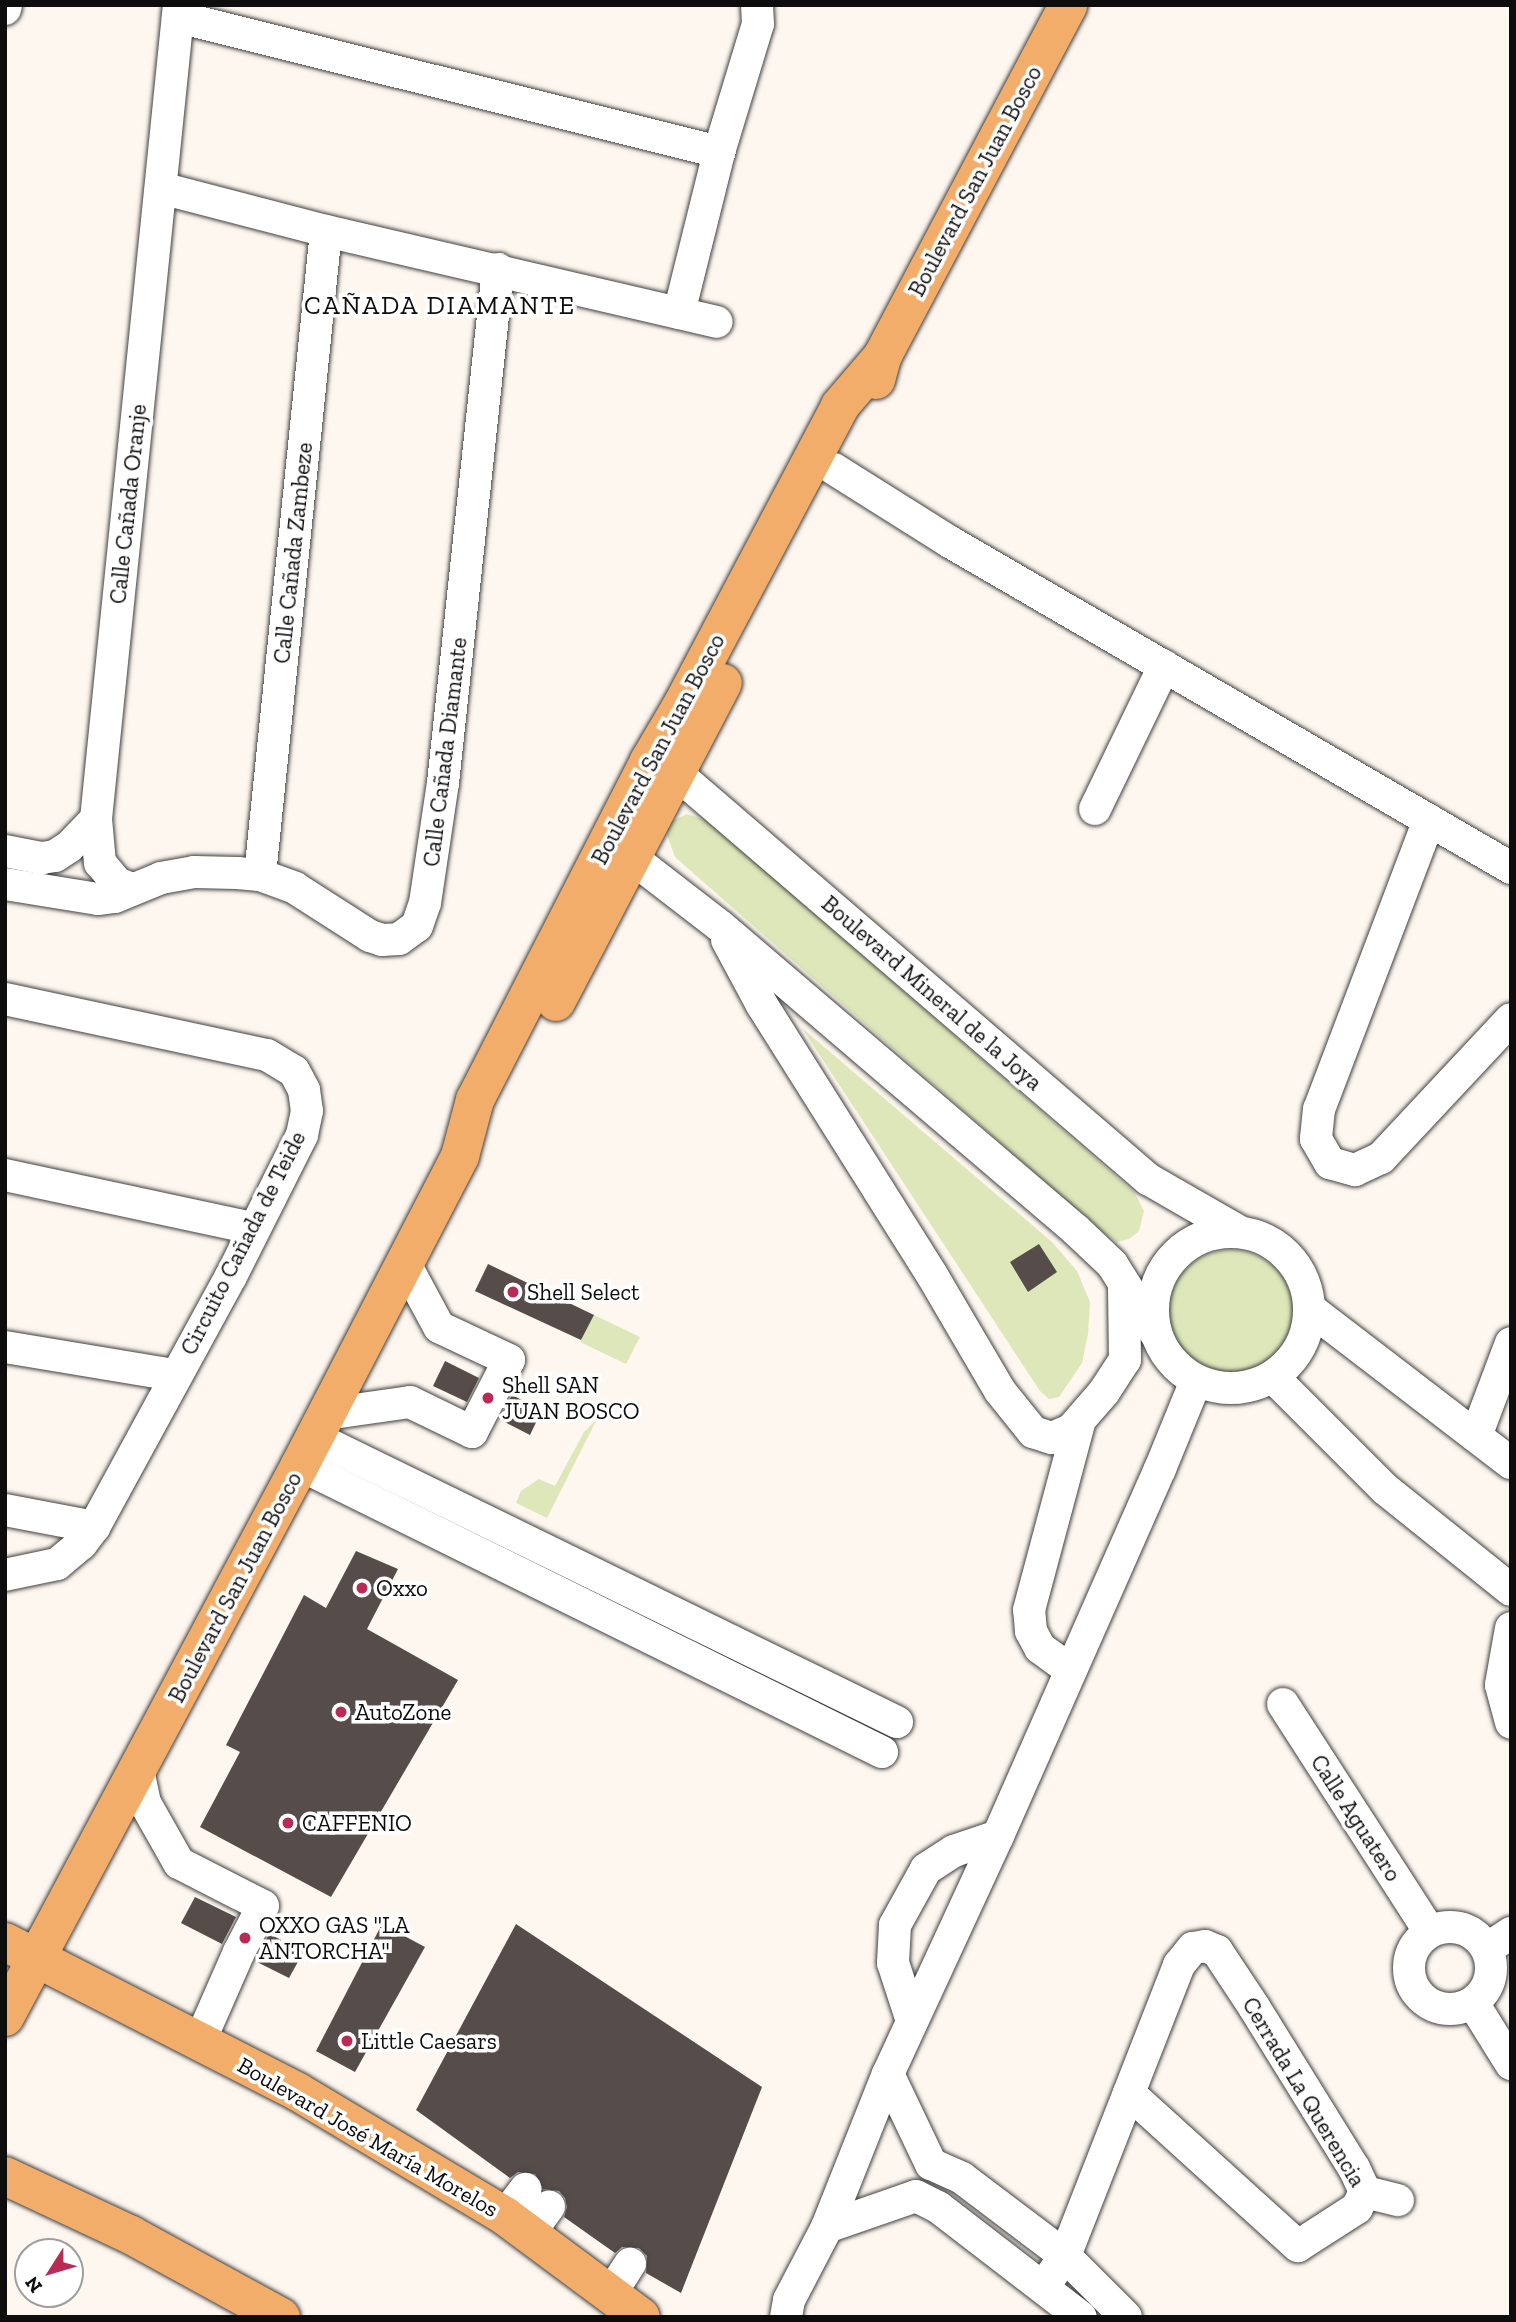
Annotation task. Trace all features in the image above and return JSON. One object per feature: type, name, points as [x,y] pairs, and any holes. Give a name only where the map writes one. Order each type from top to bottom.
[{"type":"main road","name":"Boulevard San Juan Bosco","points":[[5,2017],[21,1950],[138,1770],[460,1156],[498,1114],[620,850],[662,767],[834,470],[872,394],[882,357],[1068,5]]},
{"type":"main road","name":"Boulevard San Juan Bosco","points":[[662,767],[682,705],[840,406],[882,357]]},
{"type":"main road","name":"Boulevard José María Morelos","points":[[21,1950],[527,2211],[621,2279],[641,2317]]},
{"type":"main road","points":[[5,2176],[131,2235],[281,2317]]},
{"type":"street","points":[[679,313],[719,152],[758,24],[757,5]]},
{"type":"street","points":[[179,11],[719,152]]},
{"type":"street","name":"Calle Cañada Oranje","points":[[132,889],[117,883],[100,863],[96,819],[179,11]]},
{"type":"street","points":[[161,188],[326,231],[718,322]]},
{"type":"street","name":"Calle Cañada Zambeze","points":[[260,875],[326,231]]},
{"type":"street","name":"Calle Cañada Diamante","points":[[5,884],[98,900],[115,897],[161,878],[194,872],[260,875],[295,888],[359,929],[382,940],[393,940],[409,934],[423,917],[461,627],[498,269]]},
{"type":"street","points":[[834,470],[950,542],[1511,868]]},
{"type":"street","points":[[1096,809],[1164,666]]},
{"type":"street","points":[[662,767],[657,787],[636,808],[620,850],[720,926],[1076,1230],[1112,1265],[1156,1334],[1164,1353],[1196,1381],[1222,1389],[1248,1387],[1273,1377],[1293,1360],[1306,1336],[1310,1309],[1306,1287],[1296,1266],[1281,1250],[1262,1238],[1240,1232],[1217,1233],[1196,1239],[1178,1252],[1164,1269],[1155,1290],[1152,1312],[1156,1334]]},
{"type":"street","name":"Boulevard Mineral de la Joya","points":[[662,767],[1148,1179],[1240,1232]]},
{"type":"street","points":[[14,853],[55,856],[69,847],[96,819]]},
{"type":"street","points":[[1429,820],[1319,1109],[1316,1139],[1330,1163],[1355,1170],[1381,1158],[1511,1019]]},
{"type":"street","points":[[720,926],[761,1005],[1019,1418],[1032,1432],[1052,1438],[1062,1436],[1079,1423],[1125,1360],[1127,1327],[1124,1284]]},
{"type":"street","name":"Circuito Cañada de Teide","points":[[5,999],[267,1055],[295,1071],[304,1090],[307,1111],[302,1135],[230,1276],[94,1527],[81,1544],[57,1564],[5,1575]]},
{"type":"street","points":[[5,1175],[253,1228]]},
{"type":"street","points":[[313,1439],[410,1402],[472,1432],[509,1360],[439,1327],[404,1262]]},
{"type":"street","points":[[1310,1309],[1511,1463]]},
{"type":"street","points":[[1476,1436],[1511,1343]]},
{"type":"street","points":[[5,1347],[174,1375]]},
{"type":"street","points":[[1273,1377],[1385,1489],[1511,1590]]},
{"type":"street","points":[[781,2311],[827,2227],[888,2074],[998,1836],[1069,1669],[1160,1469],[1196,1381]]},
{"type":"street","points":[[1069,1669],[1040,1648],[1031,1631],[1029,1610],[1079,1423]]},
{"type":"street","points":[[313,1439],[897,1721]]},
{"type":"street","points":[[313,1439],[882,1752]]},
{"type":"street","points":[[5,1510],[94,1527]]},
{"type":"street","points":[[1511,1629],[1501,1685],[1511,1723]]},
{"type":"street","name":"Calle Aguatero","points":[[1283,1704],[1430,1932]]},
{"type":"street","points":[[138,1770],[145,1802],[179,1863],[264,1906],[239,1952],[200,2043]]},
{"type":"street","points":[[912,2021],[894,1963],[895,1925],[926,1869],[954,1851],[998,1836]]},
{"type":"street","points":[[1451,1927],[1499,1941],[1486,1988],[1473,2003],[1455,2010],[1437,2008],[1420,1997],[1410,1981],[1409,1962],[1416,1944],[1430,1932],[1451,1927]]},
{"type":"street","name":"Cerrada La Querencia","points":[[1044,2286],[1065,2256],[1179,1965],[1207,1934],[1354,2168],[1365,2192],[1357,2208],[1298,2251],[1129,2093]]},
{"type":"street","points":[[1473,2003],[1511,2064]]},
{"type":"street","points":[[888,2074],[931,2164],[962,2178],[1065,2256],[1126,2317]]},
{"type":"street","points":[[827,2227],[916,2196],[931,2164]]},
{"type":"street","points":[[1365,2192],[1398,2200]]},
{"type":"street","points":[[916,2196],[937,2207],[1044,2286],[1081,2317]]},
{"type":"green space","points":[[687,814],[708,821],[1134,1192],[1144,1211],[1139,1231],[1129,1239],[1117,1242],[1102,1232],[675,857],[667,835],[668,827],[672,821]]},
{"type":"green space","points":[[802,1028],[1052,1242],[1077,1271],[1090,1302],[1088,1334],[1082,1363],[1059,1397],[1049,1399],[1040,1391]]},
{"type":"green space","points":[[1231,1250],[1255,1255],[1275,1269],[1289,1289],[1294,1313],[1289,1337],[1275,1357],[1255,1371],[1231,1376],[1207,1371],[1187,1357],[1173,1337],[1168,1313],[1173,1289],[1187,1269],[1207,1255]]},
{"type":"green space","points":[[594,1315],[640,1337],[626,1364],[580,1342]]},
{"type":"green space","points":[[597,1419],[547,1518],[516,1503],[521,1491],[539,1479],[555,1486],[584,1432]]},
{"type":"building","points":[[1039,1244],[1057,1272],[1028,1292],[1010,1262]]},
{"type":"building","points":[[488,1264],[594,1315],[581,1340],[475,1291]]},
{"type":"building","points":[[445,1361],[479,1378],[467,1402],[433,1386]]},
{"type":"building","points":[[512,1395],[542,1410],[530,1435],[499,1419]]},
{"type":"building","name":"AutoZone","points":[[356,1551],[398,1569],[367,1629],[458,1680],[331,1897],[200,1827],[240,1752],[226,1745],[304,1595],[326,1608]]},
{"type":"building","points":[[195,1897],[236,1917],[222,1944],[181,1923]]},
{"type":"building","points":[[382,1924],[425,1947],[355,2072],[316,2051]]},
{"type":"building","points":[[516,1924],[762,2087],[681,2293],[646,2273],[647,2256],[639,2248],[622,2247],[615,2253],[564,2217],[567,2207],[565,2198],[559,2191],[543,2189],[535,2174],[518,2172],[510,2178],[416,2110]]},
{"type":"building","points":[[269,1934],[304,1951],[289,1978],[255,1961]]},
{"type":"place","name":"Shell Select","points":[[513,1292]]},
{"type":"place","name":"Shell SAN JUAN BOSCO","points":[[488,1398]]},
{"type":"place","name":"Oxxo","points":[[362,1588]]},
{"type":"place","name":"AutoZone","points":[[341,1712]]},
{"type":"place","name":"CAFFENIO","points":[[288,1823]]},
{"type":"place","name":"OXXO GAS \"LA ANTORCHA\"","points":[[245,1938]]},
{"type":"place","name":"Little Caesars","points":[[347,2041]]},
{"type":"district","name":"CAÑADA DIAMANTE","points":[[440,306]]}]
